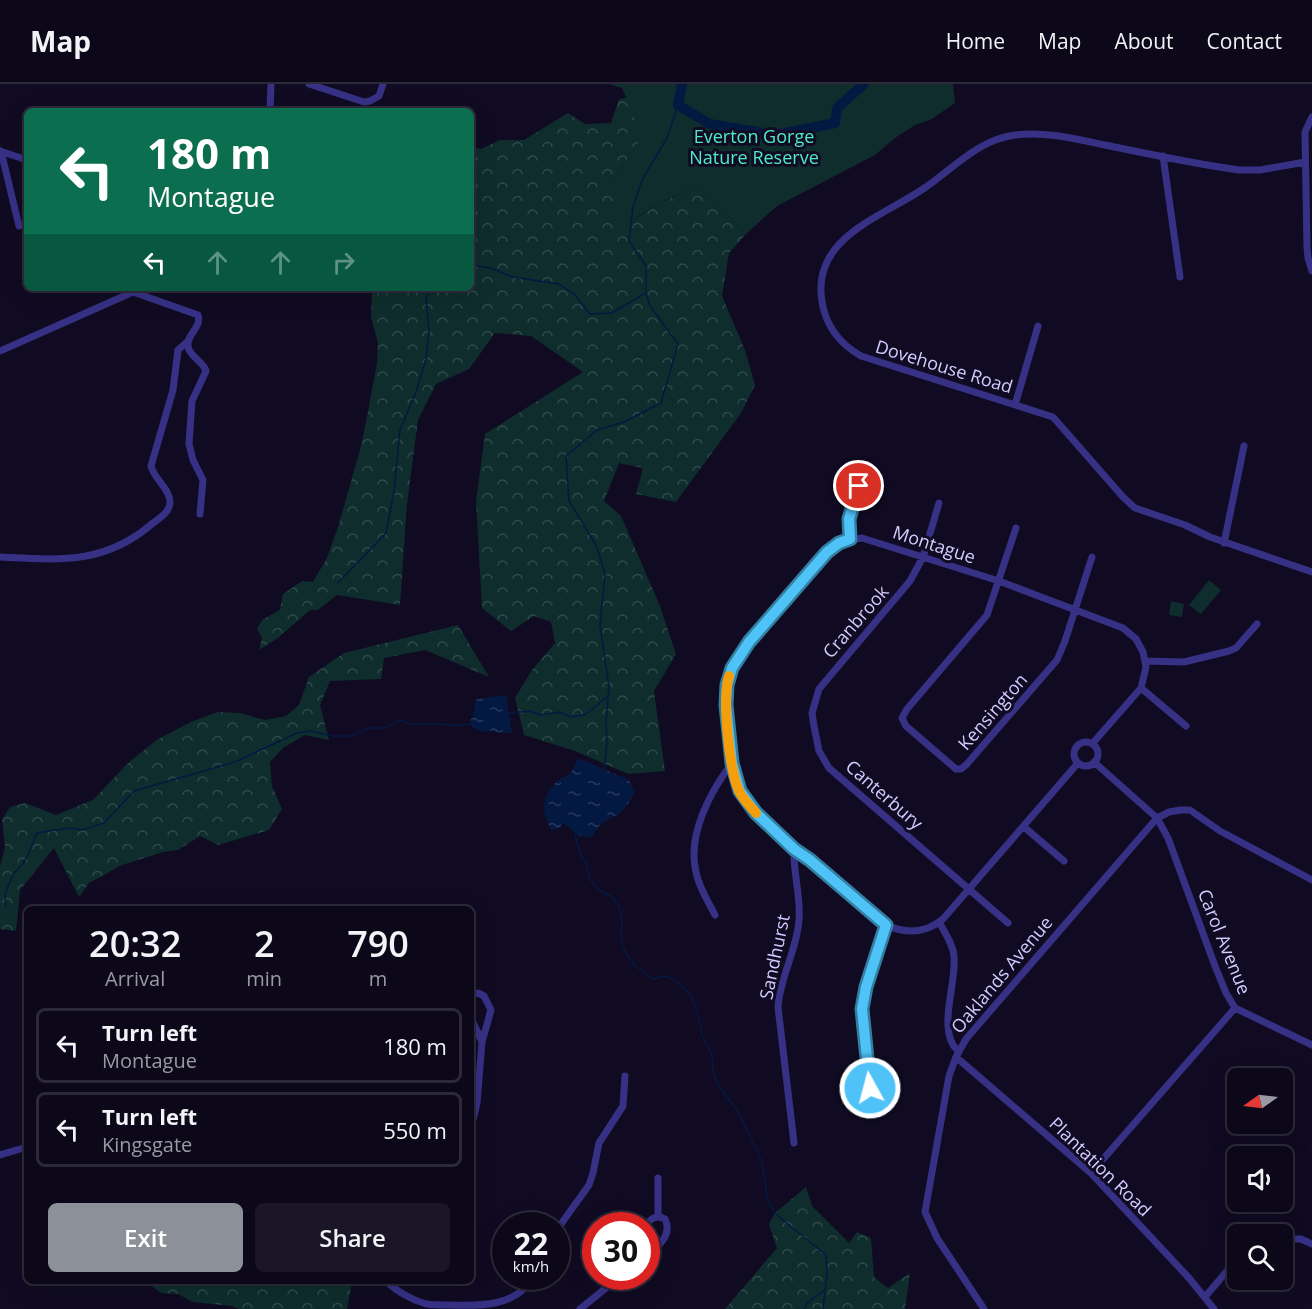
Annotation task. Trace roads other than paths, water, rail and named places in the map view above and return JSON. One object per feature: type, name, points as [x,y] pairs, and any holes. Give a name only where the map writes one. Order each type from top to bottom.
[{"type":"street","points":[[270,108],[271,84]]},
{"type":"street","points":[[309,84],[364,102],[379,96],[383,84]]},
{"type":"street","points":[[1312,117],[1307,123],[1305,132],[1308,258],[1312,271]]},
{"type":"street","name":"Dovehouse Road","points":[[1305,162],[1249,171],[1059,136],[1021,134],[1000,138],[974,150],[919,192],[842,240],[830,256],[821,282],[823,306],[831,328],[850,349],[873,361],[1056,419],[1133,507],[1180,522],[1224,543],[1312,571]]},
{"type":"street","points":[[0,151],[24,159]]},
{"type":"street","points":[[0,151],[19,226]]},
{"type":"street","points":[[1163,156],[1180,277]]},
{"type":"street","points":[[0,351],[134,292],[198,315],[198,325],[178,350],[173,390],[151,466],[168,494],[170,501],[167,512],[146,530],[99,554],[70,559],[0,557]]},
{"type":"street","points":[[1015,405],[1038,326]]},
{"type":"street","points":[[188,340],[190,352],[202,362],[206,371],[192,401],[189,444],[193,460],[203,480],[200,514]]},
{"type":"street","points":[[1224,543],[1244,446]]},
{"type":"street","points":[[863,473],[849,519],[850,539],[839,543],[827,552],[735,661],[728,679],[726,692],[732,763],[744,799],[794,849],[886,925],[909,932],[923,930],[939,922],[1078,763]]},
{"type":"street","name":"Cranbrook","points":[[814,706],[822,684],[904,589],[922,557],[939,503]]},
{"type":"street","points":[[999,581],[1016,528]]},
{"type":"street","name":"Montague","points":[[850,539],[862,538],[874,541],[999,581],[1126,630],[1139,644],[1145,661]]},
{"type":"street","points":[[1076,610],[1092,557]]},
{"type":"street","name":"Kensington","points":[[999,581],[987,615],[902,718],[906,726],[956,769],[961,769],[966,765],[1052,666],[1061,651],[1076,610]]},
{"type":"street","points":[[1092,744],[1141,688],[1145,677],[1145,661],[1184,662],[1229,651],[1243,642],[1257,624]]},
{"type":"street","points":[[1141,688],[1186,726]]},
{"type":"street","name":"Canterbury","points":[[814,706],[812,713],[817,743],[826,764],[1008,923]]},
{"type":"street","points":[[1084,742],[1092,744],[1097,754],[1094,762],[1085,766],[1078,763],[1074,752],[1077,745],[1084,742]]},
{"type":"street","name":"Carol Avenue","points":[[1091,1173],[1234,1008],[1220,977],[1168,838],[1156,818],[1142,803],[1094,762]]},
{"type":"street","points":[[715,915],[697,877],[694,847],[704,812],[732,763]]},
{"type":"street","points":[[1156,818],[1175,811],[1190,810],[1220,831],[1312,880]]},
{"type":"street","name":"Oaklands Avenue","points":[[984,1309],[938,1238],[925,1212],[946,1090],[957,1054],[966,1039],[1000,997],[1156,818]]},
{"type":"street","points":[[1024,826],[1064,861]]},
{"type":"street","name":"Sandhurst","points":[[794,849],[800,920],[781,985],[778,1007],[794,1143]]},
{"type":"street","points":[[939,922],[948,938],[954,957],[949,1031],[951,1044],[957,1054]]},
{"type":"street","points":[[870,1088],[862,1009],[866,987],[886,925]]},
{"type":"street","points":[[474,994],[482,994],[490,1006],[489,1022],[482,1042],[474,1116]]},
{"type":"street","points":[[1234,1008],[1312,1045]]},
{"type":"street","points":[[474,1025],[482,1042]]},
{"type":"street","name":"Plantation Road","points":[[957,1054],[1091,1173],[1214,1309]]},
{"type":"street","points":[[570,1212],[589,1185],[594,1173],[598,1143],[623,1106],[625,1076]]},
{"type":"street","points":[[0,1155],[24,1149]]},
{"type":"street","points":[[658,1178],[658,1212]]},
{"type":"street","points":[[660,1218],[666,1221],[666,1233],[660,1245]]},
{"type":"street","points":[[1293,1239],[1301,1239],[1312,1244]]},
{"type":"street","points":[[1205,1297],[1227,1271]]},
{"type":"street","points":[[390,1284],[403,1293],[427,1304],[470,1308],[507,1299],[521,1290]]},
{"type":"street","points":[[580,1309],[604,1290]]},
{"type":"water","points":[[506,695],[512,733],[480,731],[472,727],[470,720],[473,717],[476,699]]},
{"type":"water","points":[[578,758],[629,780],[635,792],[623,811],[603,822],[593,836],[587,837],[579,836],[563,823],[560,828],[552,830],[544,812],[545,800],[551,788],[572,771]]},
{"type":"waterway","points":[[682,84],[678,105],[710,124],[775,135],[835,123],[837,108],[864,84]]},
{"type":"waterway","points":[[604,769],[609,687],[600,626],[605,574],[596,545],[569,501],[566,456],[597,430],[624,422],[661,403],[678,344],[650,306],[646,293],[646,266],[629,241],[633,207],[642,180],[667,138],[678,105]]},
{"type":"waterway","points":[[474,265],[490,268],[513,277],[559,284],[574,294],[590,314],[612,313],[644,294]]},
{"type":"waterway","points":[[338,583],[386,533],[394,492],[400,430],[416,392],[426,359],[429,331],[426,297],[429,291]]},
{"type":"waterway","points":[[509,713],[530,711],[540,715],[560,712],[570,717],[578,716],[586,714],[607,697]]},
{"type":"waterway","points":[[6,907],[5,894],[13,874],[28,855],[37,833],[69,828],[82,830],[104,823],[134,791],[235,762],[297,733],[310,731],[333,736],[351,736],[369,728],[384,728],[401,720],[414,724],[471,724]]},
{"type":"waterway","points":[[575,834],[580,854],[587,865],[589,878],[600,891],[611,896],[619,906],[623,948],[635,966],[653,979],[665,976],[675,980],[691,996],[699,1017],[702,1035],[712,1055],[713,1072],[718,1085],[737,1110],[762,1162],[768,1202],[778,1216],[826,1255],[827,1273],[823,1309]]},
{"type":"waterway","points":[[804,1309],[807,1303],[825,1290]]},
{"type":"park label","name":"Everton Gorge Nature Reserve","points":[[754,147]]}]
